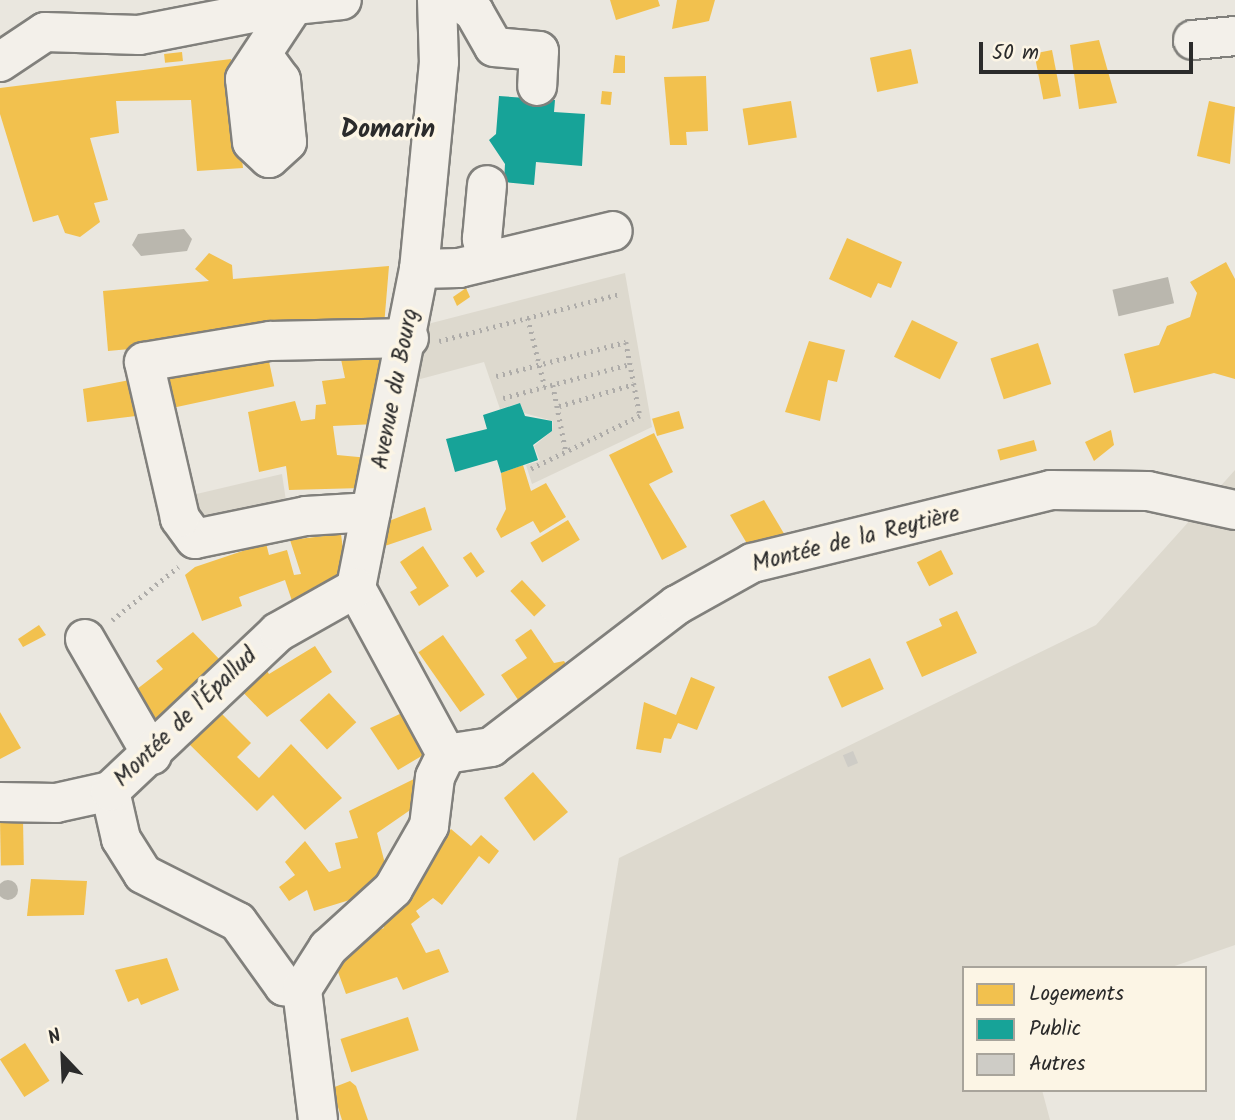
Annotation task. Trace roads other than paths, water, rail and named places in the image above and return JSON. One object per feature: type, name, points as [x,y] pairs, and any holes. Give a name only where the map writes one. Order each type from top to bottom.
[{"type":"street","points":[[0,62],[45,32],[139,36],[294,5],[342,0]]},
{"type":"street","name":"Avenue du Bourg","points":[[356,588],[371,512],[419,341],[419,269],[439,62],[437,0]]},
{"type":"street","points":[[439,62],[476,4]]},
{"type":"street","points":[[476,4],[494,47],[539,51],[537,86]]},
{"type":"street","points":[[264,57],[294,5]]},
{"type":"street","points":[[1193,40],[1235,36]]},
{"type":"street","points":[[487,185],[482,239],[487,261]]},
{"type":"street","points":[[419,269],[487,261],[613,231]]},
{"type":"street","points":[[371,512],[306,516],[195,539],[180,519],[162,430],[144,362],[270,341],[419,341]]},
{"type":"street","name":"Montée de la Reytière","points":[[446,754],[491,747],[677,605],[752,563],[1051,490],[1148,491],[1235,510]]},
{"type":"street","points":[[318,1120],[302,989],[328,948],[393,889],[429,826],[435,777],[446,754],[356,588]]},
{"type":"street","name":"Montée de l'Épallud","points":[[0,802],[56,803],[110,791],[152,755],[278,632],[356,588]]},
{"type":"street","points":[[85,639],[152,755]]},
{"type":"street","points":[[110,791],[121,839],[143,874],[238,922],[284,986],[302,989]]},
{"type":"district","name":"Domarin","points":[[388,131]]}]
